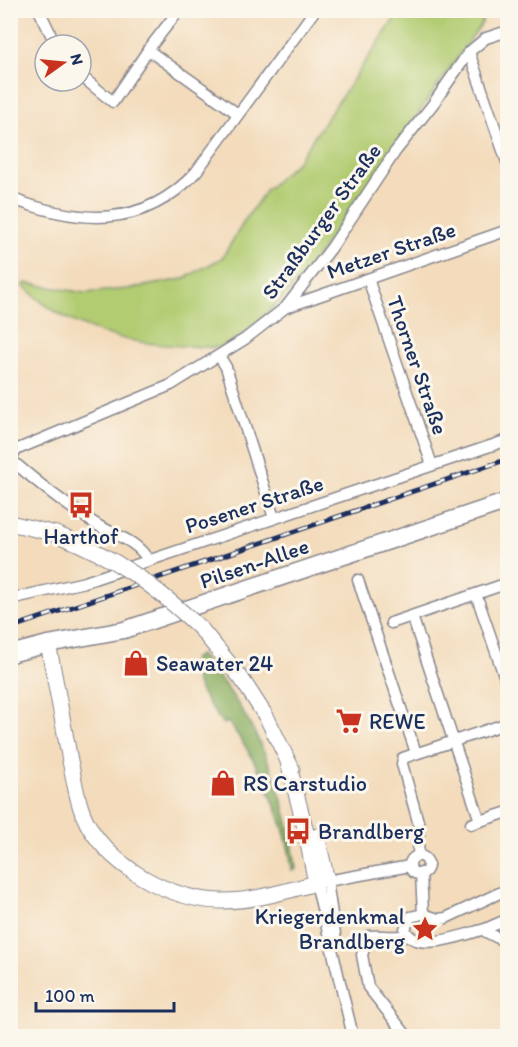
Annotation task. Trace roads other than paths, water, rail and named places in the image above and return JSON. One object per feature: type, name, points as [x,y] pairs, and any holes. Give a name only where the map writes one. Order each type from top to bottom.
[{"type":"main road","name":"Pilsen-Allee","points":[[10,654],[48,644],[124,630],[507,501]]},
{"type":"street","points":[[39,10],[50,33]]},
{"type":"street","points":[[93,86],[113,102],[148,50],[179,10]]},
{"type":"street","points":[[10,198],[59,214],[103,217],[145,209],[163,200],[182,187],[200,166],[315,10]]},
{"type":"street","points":[[507,31],[486,38],[469,52],[507,165]]},
{"type":"street","points":[[148,50],[238,114]]},
{"type":"street","name":"Straßburger Straße","points":[[10,457],[18,449],[171,385],[262,327],[286,307],[332,247],[395,152],[433,104],[469,52]]},
{"type":"street","name":"Metzer Straße","points":[[286,307],[507,230]]},
{"type":"street","name":"Thorner Straße","points":[[368,279],[432,465]]},
{"type":"street","points":[[219,356],[226,367],[274,518]]},
{"type":"street","name":"Posener Straße","points":[[10,599],[85,582],[507,440]]},
{"type":"street","points":[[10,457],[40,484],[99,526],[130,542],[143,552],[148,560]]},
{"type":"street","points":[[10,523],[56,534],[106,556],[136,574],[169,599],[201,629],[242,678],[267,718],[301,786],[320,848],[322,882],[354,1036]]},
{"type":"street","points":[[358,580],[417,753]]},
{"type":"street","points":[[391,622],[507,584]]},
{"type":"street","points":[[476,594],[507,687]]},
{"type":"street","points":[[412,616],[454,741],[476,823],[507,812]]},
{"type":"street","points":[[48,644],[78,798],[90,828],[110,854],[138,874],[169,890],[200,899],[220,901],[254,898],[322,882],[410,866]]},
{"type":"street","points":[[418,856],[419,825],[402,764],[403,758],[507,723]]},
{"type":"street","points":[[418,856],[426,859],[428,865],[421,873],[415,873],[410,866],[413,858],[418,856]]},
{"type":"street","points":[[421,873],[423,914]]},
{"type":"street","points":[[507,889],[446,918],[438,919],[423,914],[410,917],[405,929],[407,934],[419,942],[432,942],[485,928],[507,919]]},
{"type":"street","points":[[485,928],[486,932],[507,943]]},
{"type":"street","points":[[407,934],[397,937],[368,936],[362,955],[368,987],[407,1036]]},
{"type":"railway","points":[[10,628],[508,459]]},
{"type":"place","name":"Harthof","points":[[81,505]]},
{"type":"place","name":"Seawater 24","points":[[136,663]]},
{"type":"place","name":"REWE","points":[[349,721]]},
{"type":"place","name":"RS Carstudio","points":[[223,783]]},
{"type":"place","name":"Brandlberg","points":[[298,831]]},
{"type":"place","name":"Kriegerdenkmal Brandlberg","points":[[425,929]]}]
